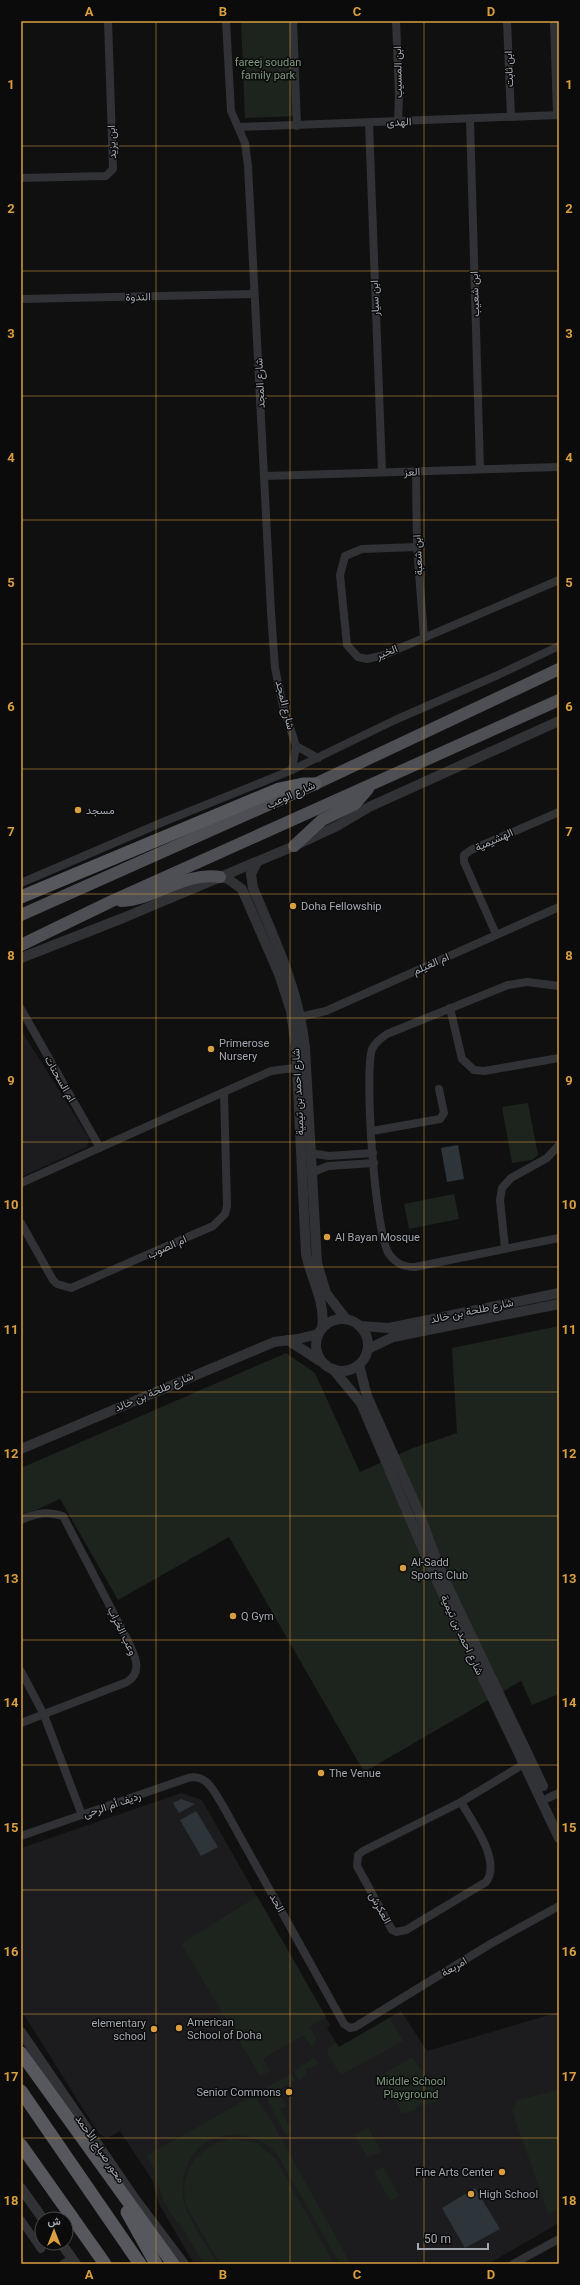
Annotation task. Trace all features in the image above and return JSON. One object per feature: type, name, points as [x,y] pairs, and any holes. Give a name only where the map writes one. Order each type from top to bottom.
[{"type":"highway","points":[[21,897],[280,789],[303,784],[315,784]]},
{"type":"highway","points":[[21,2052],[173,2264]]},
{"type":"highway","points":[[21,2091],[140,2264]]},
{"type":"highway","points":[[21,2145],[105,2264]]},
{"type":"highway","points":[[101,2150],[104,2163],[128,2214],[156,2264]]},
{"type":"main road","name":"شارع الوعب","points":[[21,915],[315,784],[559,669]]},
{"type":"main road","points":[[21,945],[112,901],[369,787],[559,700]]},
{"type":"main road","points":[[294,846],[322,820],[355,804],[369,787]]},
{"type":"main road","points":[[112,901],[144,898],[199,876],[220,877]]},
{"type":"street","name":"ابن يزيد","points":[[21,178],[106,176],[113,169],[108,21]]},
{"type":"street","name":"شارع المجد","points":[[226,21],[231,111],[239,127],[244,143],[248,166],[275,668],[283,706],[296,746],[292,770]]},
{"type":"street","points":[[293,21],[297,126]]},
{"type":"street","name":"ابن المسيب","points":[[396,21],[400,96],[398,122]]},
{"type":"street","name":"ابن ثابت","points":[[507,21],[511,117]]},
{"type":"street","points":[[554,21],[558,115]]},
{"type":"street","name":"الهدى","points":[[239,127],[558,115]]},
{"type":"street","name":"ابن شعيب","points":[[470,119],[480,469]]},
{"type":"street","name":"ابن سيار","points":[[369,123],[382,472]]},
{"type":"street","name":"الندوة","points":[[21,299],[254,294]]},
{"type":"street","name":"العز","points":[[265,476],[559,467]]},
{"type":"street","name":"ابن شعبة","points":[[416,472],[417,547],[424,637]]},
{"type":"street","name":"الخير","points":[[417,547],[362,549],[345,556],[340,575],[345,634],[347,645],[358,657],[367,659],[384,655],[559,580]]},
{"type":"street","name":"شارع الوعب","points":[[21,883],[163,822],[292,770],[395,720],[559,646]]},
{"type":"street","points":[[21,958],[123,918],[294,846],[337,826],[369,806],[559,721]]},
{"type":"street","points":[[296,746],[318,758]]},
{"type":"street","name":"الهشيمية","points":[[496,934],[464,862],[464,855],[559,812]]},
{"type":"street","name":"شارع احمد بن تيمية","points":[[257,862],[251,874],[253,888],[288,971],[296,1018],[310,1153],[317,1263],[326,1293],[346,1319]]},
{"type":"street","name":"شارع احمد بن تيمية","points":[[220,877],[232,881],[242,889],[279,974],[296,1018]]},
{"type":"street","name":"ام الغيلم","points":[[296,1018],[334,1007],[559,907]]},
{"type":"street","points":[[559,986],[527,982],[508,985],[387,1034],[373,1048],[369,1068],[373,1153],[381,1229],[389,1254],[396,1261],[405,1267],[415,1267],[559,1238]]},
{"type":"street","points":[[450,1008],[462,1058],[467,1066],[474,1070],[484,1071],[559,1058]]},
{"type":"street","name":"ام السحنات","points":[[21,1009],[100,1148]]},
{"type":"street","points":[[21,1183],[271,1071],[301,1067]]},
{"type":"street","name":"شارع احمد بن تيمية","points":[[301,1067],[306,1254],[323,1311],[320,1331]]},
{"type":"street","points":[[372,1131],[440,1119],[444,1113],[439,1089]]},
{"type":"street","name":"ام الصوب","points":[[21,1223],[53,1280],[57,1284],[71,1288],[213,1226],[225,1214],[227,1206],[224,1093]]},
{"type":"street","points":[[505,1248],[500,1200],[502,1188],[511,1178],[547,1158],[559,1145]]},
{"type":"street","points":[[310,1153],[338,1156],[373,1153]]},
{"type":"street","points":[[338,1156],[338,1165]]},
{"type":"street","points":[[311,1173],[322,1168],[338,1165],[374,1164]]},
{"type":"street","name":"شارع طلحة بن خالد","points":[[360,1326],[389,1328],[559,1293]]},
{"type":"street","name":"شارع طلحة بن خالد","points":[[368,1349],[393,1337],[559,1304]]},
{"type":"street","points":[[288,1340],[324,1364],[333,1369],[347,1370],[359,1365],[368,1349],[365,1333],[360,1326],[346,1319],[333,1321],[320,1331],[317,1353],[324,1364]]},
{"type":"street","name":"شارع طلحة بن خالد","points":[[21,1449],[274,1342],[288,1340],[320,1331]]},
{"type":"street","name":"شارع احمد بن تيمية","points":[[359,1365],[367,1396],[418,1510],[442,1572],[528,1762],[559,1838]]},
{"type":"street","name":"شارع احمد بن تيمية","points":[[333,1369],[361,1404],[434,1575],[528,1762],[559,1820]]},
{"type":"street","name":"وعب الخراب","points":[[21,1520],[38,1513],[50,1512],[63,1516],[136,1660],[136,1673],[127,1682],[21,1723]]},
{"type":"street","points":[[21,1671],[44,1714],[82,1815]]},
{"type":"street","name":"العكرش","points":[[461,1802],[486,1847],[492,1867],[492,1875],[480,1886],[406,1930],[396,1932],[392,1930],[357,1866],[358,1855],[461,1802],[528,1762]]},
{"type":"street","name":"رديف أم الرحى","points":[[21,1836],[188,1778],[197,1776],[204,1778]]},
{"type":"street","name":"الحد","points":[[204,1778],[223,1806],[344,2024],[350,2028]]},
{"type":"street","points":[[548,1798],[559,1793]]},
{"type":"street","name":"امربعة","points":[[350,2028],[492,1943],[559,1906]]},
{"type":"street","name":"محور صباح الأحمد","points":[[21,2032],[101,2150],[184,2264]]},
{"type":"street","points":[[21,2188],[37,2211]]},
{"type":"street","points":[[21,2220],[34,2238]]},
{"type":"street","points":[[513,2264],[559,2239]]},
{"type":"street","points":[[65,2251],[70,2262]]},
{"type":"shaded area","points":[[21,1030],[89,1138],[87,1147],[21,1177]]},
{"type":"shaded area","points":[[458,1145],[464,1179],[447,1182],[441,1148]]},
{"type":"shaded area","name":"American School of Doha","points":[[181,1793],[202,1800],[330,2025],[327,2028],[339,2047],[401,2011],[427,2051],[559,2012],[559,2223],[488,2264],[194,2264],[159,2204],[153,2181],[120,2131],[107,2138],[99,2134],[21,2010],[21,1848]]},
{"type":"shaded area","points":[[181,1799],[195,1804],[179,1813],[173,1803]]},
{"type":"shaded area","points":[[196,1811],[218,1847],[201,1856],[180,1820]]},
{"type":"shaded area","points":[[475,2188],[500,2229],[465,2248],[442,2208]]},
{"type":"green space","name":"fareej soudan family park","points":[[241,21],[291,21],[296,116],[245,118]]},
{"type":"green space","points":[[528,1103],[538,1155],[532,1160],[512,1163],[502,1107]]},
{"type":"green space","points":[[454,1194],[459,1219],[409,1229],[404,1204]]},
{"type":"green space","name":"Al-Sadd Sports Club","points":[[559,1326],[559,1694],[532,1705],[521,1681],[364,1772],[229,1537],[118,1600],[60,1499],[21,1517],[21,1468],[286,1353],[315,1373],[360,1472],[413,1448],[457,1433],[452,1348]]},
{"type":"green space","points":[[257,1896],[326,2017],[310,2027],[316,2037],[315,2044],[311,2047],[304,2035],[263,2059],[270,2071],[260,2076],[181,1944]]},
{"type":"green space","points":[[389,2018],[403,2041],[341,2075],[328,2055],[327,2050],[336,2043],[339,2047]]},
{"type":"green space","points":[[314,2057],[319,2064],[305,2070],[308,2074],[299,2080],[294,2071]]},
{"type":"green space","name":"Middle School Playground","points":[[412,2057],[429,2080],[437,2101],[431,2103],[430,2107],[428,2104],[417,2107],[416,2110],[401,2114],[400,2108],[380,2076]]},
{"type":"green space","points":[[291,2074],[296,2081],[277,2090],[287,2106],[280,2109],[292,2131],[286,2135],[264,2094],[267,2087]]},
{"type":"green space","points":[[559,2090],[559,2210],[548,2214],[512,2110],[517,2100]]},
{"type":"green space","points":[[252,2096],[256,2096],[264,2111],[260,2113],[266,2111],[351,2264],[340,2264],[275,2151],[259,2141],[243,2136],[227,2135],[212,2140],[199,2148],[190,2161],[184,2177],[183,2196],[188,2212],[218,2264],[204,2264],[178,2221],[177,2223],[164,2202],[154,2174],[156,2172],[146,2156]]},
{"type":"green space","points":[[368,2127],[382,2152],[367,2157],[355,2135]]},
{"type":"green space","points":[[231,2138],[257,2143],[276,2159],[334,2264],[220,2264],[186,2206],[184,2193],[188,2171],[193,2162],[209,2147]]},
{"type":"green space","points":[[383,2167],[399,2196],[390,2201],[374,2172]]},
{"type":"place","name":"مسجد","points":[[78,810]]},
{"type":"place","name":"Doha Fellowship","points":[[293,906]]},
{"type":"place","name":"Primerose Nursery","points":[[211,1049]]},
{"type":"place","name":"Al Bayan Mosque","points":[[327,1237]]},
{"type":"place","name":"Al-Sadd Sports Club","points":[[403,1568]]},
{"type":"place","name":"Q Gym","points":[[233,1616]]},
{"type":"place","name":"The Venue","points":[[321,1773]]},
{"type":"place","name":"American School of Doha","points":[[179,2028]]},
{"type":"place","name":"elementary school","points":[[154,2029]]},
{"type":"place","name":"Senior Commons","points":[[289,2092]]},
{"type":"place","name":"Fine Arts Center","points":[[502,2172]]},
{"type":"place","name":"High School","points":[[471,2194]]}]
